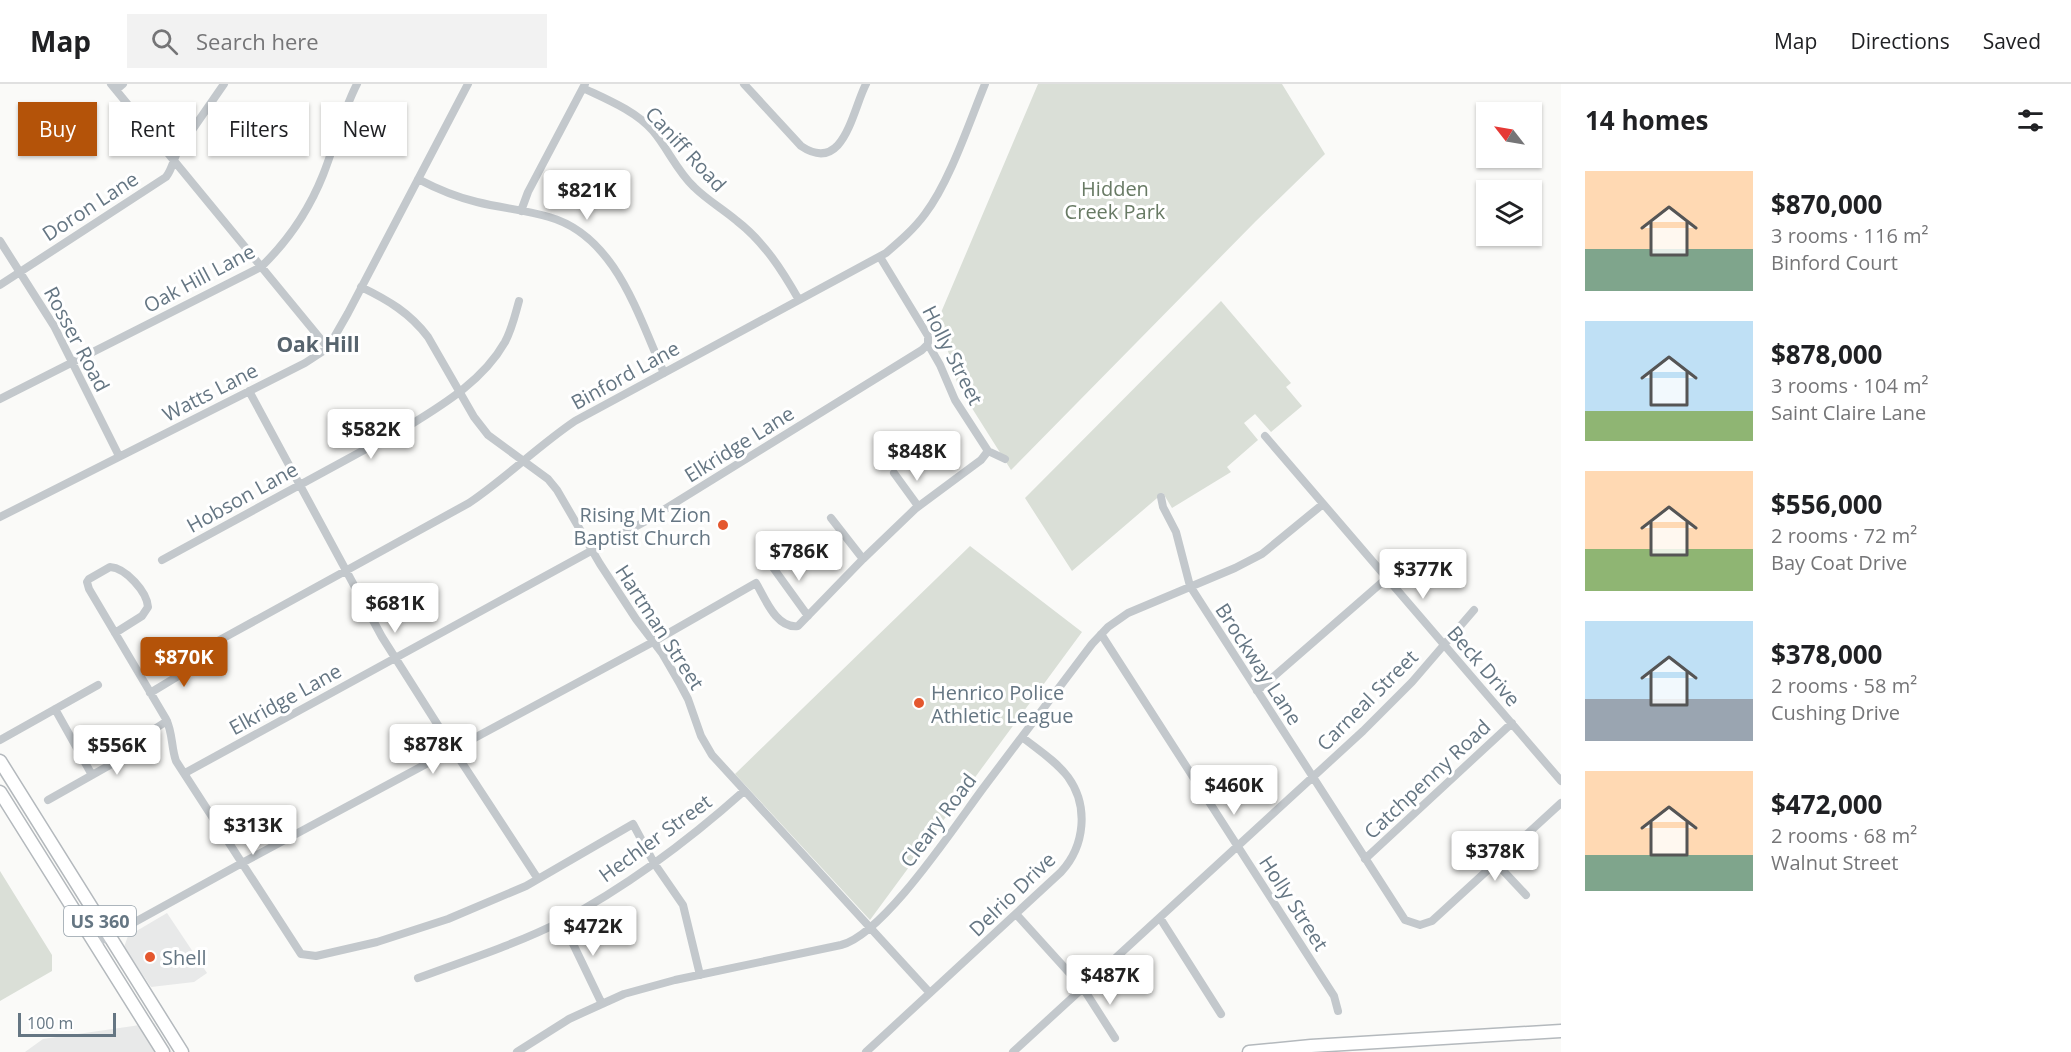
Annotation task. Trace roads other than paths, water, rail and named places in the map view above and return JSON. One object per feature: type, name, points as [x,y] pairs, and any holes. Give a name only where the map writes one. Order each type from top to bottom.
[{"type":"highway","name":"US 360","points":[[0,761],[182,1052]]},
{"type":"highway","name":"US 360","points":[[0,792],[163,1052]]},
{"type":"highway","points":[[1249,1052],[1311,1046],[1561,1031]]},
{"type":"street","points":[[123,84],[113,87],[328,348],[468,84]]},
{"type":"street","name":"Doron Lane","points":[[0,285],[166,177],[172,170],[179,149],[224,84]]},
{"type":"street","name":"Oak Hill Lane","points":[[0,399],[261,267],[282,245],[309,205],[323,175],[344,113],[357,84]]},
{"type":"street","points":[[744,84],[792,136],[808,151],[818,154],[827,153],[843,141],[866,84]]},
{"type":"street","name":"Binford Lane","points":[[218,641],[469,503],[575,421],[880,257],[913,229],[933,202],[985,84]]},
{"type":"street","points":[[521,211],[528,192],[584,86]]},
{"type":"street","name":"Caniff Road","points":[[584,86],[649,127],[692,185],[760,241],[778,264],[799,300]]},
{"type":"street","points":[[418,179],[458,197],[549,217],[585,235],[606,255],[623,284],[664,373]]},
{"type":"street","name":"Rosser Road","points":[[0,241],[54,326],[119,456]]},
{"type":"street","name":"Holly Street","points":[[880,257],[928,336],[928,344],[955,400],[988,451]]},
{"type":"street","name":"Hartman Street","points":[[361,287],[403,310],[420,326],[474,417],[488,435],[548,479],[557,490],[591,550],[680,684],[705,744],[712,755],[930,993]]},
{"type":"street","name":"Hobson Lane","points":[[162,560],[410,425],[443,404],[482,373],[496,356],[509,333],[519,301]]},
{"type":"street","name":"Elkridge Lane","points":[[185,773],[644,522],[922,350],[928,344]]},
{"type":"street","name":"Watts Lane","points":[[0,517],[249,391],[328,348]]},
{"type":"street","points":[[249,391],[394,657],[538,879]]},
{"type":"street","name":"Beck Drive","points":[[1265,436],[1561,781]]},
{"type":"street","points":[[96,944],[653,642],[756,583],[777,617],[793,627],[798,626],[918,506],[981,460],[988,451],[1005,459]]},
{"type":"street","points":[[894,473],[918,506]]},
{"type":"street","name":"Brockway Lane","points":[[1161,497],[1163,507],[1176,532],[1190,586],[1405,920],[1414,925],[1432,921],[1496,863]]},
{"type":"street","name":"Cleary Road","points":[[517,1052],[569,1019],[653,985],[849,943],[870,928],[903,895],[1101,634],[1116,620],[1262,554],[1323,504]]},
{"type":"street","points":[[831,518],[863,559]]},
{"type":"street","points":[[769,562],[808,616]]},
{"type":"street","points":[[115,633],[142,616],[148,607],[148,602],[123,571],[110,567],[92,576],[87,586],[167,721],[172,734],[175,758],[296,949],[304,956],[316,956],[377,942],[448,919],[538,879],[633,824],[654,863],[683,905],[700,975]]},
{"type":"street","points":[[1257,691],[1387,578]]},
{"type":"street","name":"Carneal Street","points":[[1013,1052],[1393,702],[1474,610]]},
{"type":"street","name":"Holly Street","points":[[1101,634],[1334,996],[1338,1011]]},
{"type":"street","points":[[150,693],[203,661]]},
{"type":"street","points":[[0,740],[98,685]]},
{"type":"street","points":[[55,709],[92,775]]},
{"type":"street","points":[[48,800],[140,748],[153,730],[167,721]]},
{"type":"street","name":"Catchpenny Road","points":[[1365,859],[1512,723]]},
{"type":"street","name":"Delrio Drive","points":[[866,1052],[1067,866],[1077,847],[1082,826],[1080,805],[1067,776],[1022,737]]},
{"type":"street","name":"Hechler Street","points":[[418,978],[474,958],[562,921],[654,863],[701,828],[744,791]]},
{"type":"street","points":[[1526,895],[1496,863],[1561,803]]},
{"type":"street","points":[[1016,915],[1083,988],[1115,1038]]},
{"type":"street","points":[[1160,918],[1221,1014]]},
{"type":"street","points":[[562,921],[602,1004]]},
{"type":"place","name":"Rising Mt Zion Baptist Church","points":[[723,525]]},
{"type":"place","name":"Henrico Police Athletic League","points":[[919,703]]},
{"type":"place","name":"Shell","points":[[150,957]]},
{"type":"district","name":"Oak Hill","points":[[318,344]]},
{"type":"park label","name":"Hidden Creek Park","points":[[1115,200]]}]
